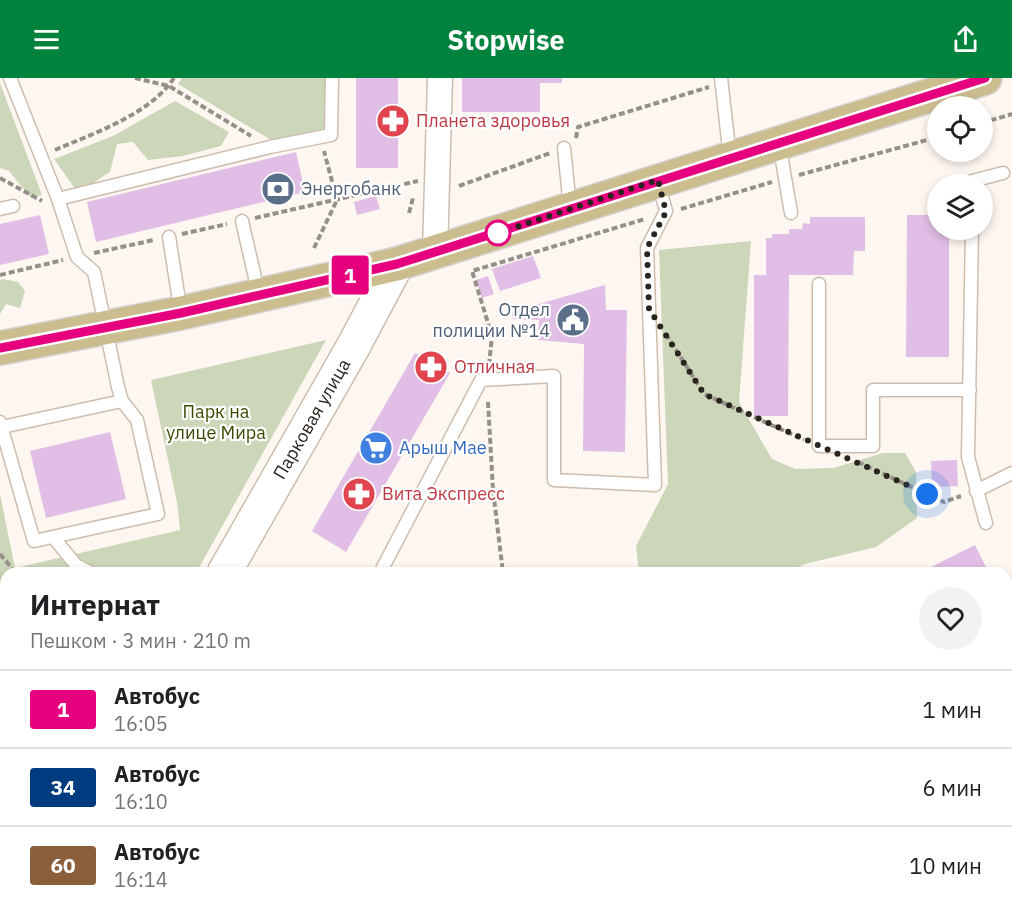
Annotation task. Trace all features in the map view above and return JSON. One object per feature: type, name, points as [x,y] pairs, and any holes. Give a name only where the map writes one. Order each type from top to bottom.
[{"type":"main road","points":[[0,348],[181,313],[397,264],[985,78]]},
{"type":"street","points":[[435,252],[440,78]]},
{"type":"street","name":"Парковая улица","points":[[227,567],[397,264]]},
{"type":"lane","points":[[10,78],[59,202],[77,257],[94,272],[104,327],[122,401],[137,420],[158,514],[34,541],[1,424],[122,401]]},
{"type":"lane","points":[[59,202],[270,147],[332,135],[332,78]]},
{"type":"lane","points":[[722,81],[730,159]]},
{"type":"lane","points":[[778,143],[791,213]]},
{"type":"lane","points":[[564,148],[571,209]]},
{"type":"lane","points":[[993,175],[1003,172]]},
{"type":"lane","points":[[383,567],[481,380],[554,376],[554,480],[656,485],[647,248],[665,213],[658,180]]},
{"type":"lane","points":[[242,221],[259,295]]},
{"type":"lane","points":[[169,237],[181,313]]},
{"type":"lane","points":[[972,240],[968,457],[986,523]]},
{"type":"lane","points":[[819,284],[819,446],[873,446],[873,390],[970,390]]},
{"type":"lane","points":[[976,491],[1012,473]]},
{"type":"lane","points":[[52,537],[80,567]]},
{"type":"path","points":[[135,78],[169,86],[270,147]]},
{"type":"path","points":[[41,156],[126,120],[169,86],[174,78]]},
{"type":"path","points":[[456,187],[575,144],[578,127],[722,81]]},
{"type":"path","points":[[993,120],[1012,114]]},
{"type":"path","points":[[314,248],[337,200],[320,137]]},
{"type":"path","points":[[502,567],[493,490],[487,379],[492,336],[472,271],[665,213],[927,140]]},
{"type":"path","points":[[0,178],[9,181],[38,200],[59,202]]},
{"type":"path","points":[[0,275],[77,257]]},
{"type":"path","points":[[649,309],[704,394],[819,446]]},
{"type":"path","points":[[856,461],[944,502],[976,491]]},
{"type":"path","points":[[0,554],[11,567]]},
{"type":"green space","points":[[182,78],[327,78],[325,129],[271,140],[178,84]]},
{"type":"green space","points":[[0,83],[42,195],[31,198],[9,171],[0,168]]},
{"type":"green space","points":[[175,101],[229,132],[221,146],[183,156],[148,160],[133,142],[117,144],[110,172],[78,193],[54,159],[113,136]]},
{"type":"green space","points":[[751,241],[739,402],[772,459],[795,469],[834,468],[883,453],[905,453],[916,472],[917,518],[876,547],[799,567],[638,567],[636,546],[668,484],[659,250]]},
{"type":"green space","points":[[0,280],[18,282],[25,291],[20,308],[6,304],[0,314]]},
{"type":"green space","name":"Парк на улице Мира","points":[[326,340],[199,567],[19,567],[180,530],[177,502],[151,380]]},
{"type":"green space","name":"Парк на улице Мира","points":[[0,494],[15,567],[0,567]]},
{"type":"building","points":[[356,78],[398,78],[398,168],[356,168]]},
{"type":"building","points":[[462,78],[562,78],[562,83],[540,83],[540,112],[462,112]]},
{"type":"building","points":[[296,152],[305,192],[96,242],[87,202]]},
{"type":"building","points":[[376,196],[380,209],[357,215],[354,202]]},
{"type":"building","points":[[40,215],[49,254],[0,265],[0,224]]},
{"type":"building","points":[[907,215],[927,215],[927,240],[949,240],[949,357],[906,357]]},
{"type":"building","points":[[810,217],[865,217],[865,251],[854,251],[853,275],[789,275],[788,416],[754,416],[754,275],[766,275],[766,238],[772,238],[772,234],[789,234],[789,229],[802,229],[803,223],[810,224]]},
{"type":"building","points":[[533,256],[541,278],[500,291],[492,269]]},
{"type":"building","points":[[488,276],[494,294],[482,298],[476,280]]},
{"type":"building","points":[[605,285],[606,310],[627,310],[625,452],[583,451],[584,344],[538,340],[539,320],[513,319],[511,312]]},
{"type":"building","points":[[415,353],[450,373],[346,552],[312,531]]},
{"type":"building","points":[[110,432],[126,499],[46,518],[30,451]]},
{"type":"building","points":[[957,460],[958,486],[932,487],[931,461]]},
{"type":"building","points":[[975,545],[986,567],[931,567]]},
{"type":"bus line","name":"1","points":[[0,348],[181,313],[397,264],[985,78]]},
{"type":"place","name":"Планета здоровья","points":[[393,121]]},
{"type":"place","name":"Энергобанк","points":[[278,189]]},
{"type":"place","name":"Отдел полиции №14","points":[[573,320]]},
{"type":"place","name":"Отличная","points":[[431,367]]},
{"type":"place","name":"Арыш Мае","points":[[376,448]]},
{"type":"place","name":"Вита Экспресс","points":[[359,494]]},
{"type":"route","points":[[498,233],[658,180],[666,212],[647,248],[649,309],[704,394],[790,435],[875,469],[927,494]]}]
